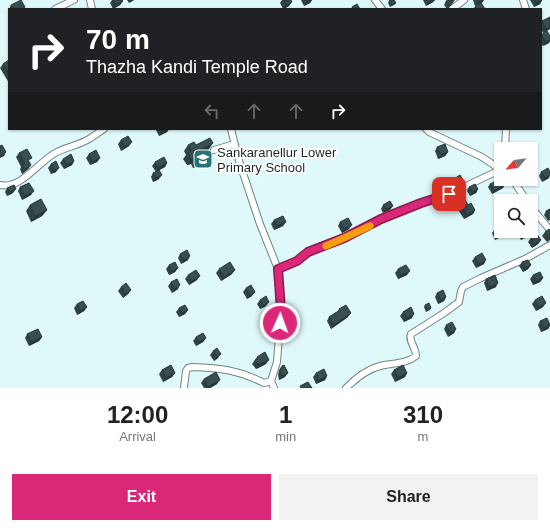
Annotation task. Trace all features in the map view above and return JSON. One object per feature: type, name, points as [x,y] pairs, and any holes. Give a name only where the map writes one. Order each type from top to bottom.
[{"type":"street","points":[[57,8],[74,0]]},
{"type":"street","points":[[375,0],[381,8]]},
{"type":"street","points":[[453,8],[464,0]]},
{"type":"street","points":[[231,130],[239,161],[260,224],[278,269],[281,310],[277,362],[271,382],[274,388]]},
{"type":"street","points":[[427,130],[494,166]]},
{"type":"street","points":[[505,142],[506,130]]},
{"type":"street","points":[[0,185],[7,186],[29,175],[40,164],[56,152],[89,139],[96,131]]},
{"type":"street","points":[[214,150],[235,144]]},
{"type":"street","points":[[278,269],[297,261],[308,252],[344,238],[381,219],[421,203],[449,194],[494,173]]},
{"type":"street","points":[[538,215],[550,230]]},
{"type":"street","points":[[346,388],[368,371],[379,366],[407,361],[416,356],[416,350],[409,337],[411,334],[459,302],[463,287],[525,259],[550,245]]},
{"type":"street","points":[[184,388],[186,371],[188,368],[232,370],[251,376],[264,383],[271,382]]},
{"type":"building","points":[[21,0],[25,7],[12,8],[11,5]]},
{"type":"building","points":[[113,0],[122,0],[123,1],[116,5]]},
{"type":"building","points":[[284,0],[291,0],[292,2],[286,5]]},
{"type":"building","points":[[394,0],[396,3],[392,5],[389,1]]},
{"type":"building","points":[[454,0],[450,6],[446,1]]},
{"type":"building","points":[[535,0],[542,0],[537,3]]},
{"type":"building","points":[[481,3],[484,8],[476,8]]},
{"type":"building","points":[[357,4],[359,8],[352,8]]},
{"type":"building","points":[[550,17],[550,27],[546,29],[542,21]]},
{"type":"building","points":[[547,31],[550,36],[550,40],[546,42],[542,34]]},
{"type":"building","points":[[8,61],[8,72],[3,64]]},
{"type":"building","points":[[128,136],[132,142],[124,147],[121,140]]},
{"type":"building","points":[[210,138],[213,143],[199,151],[203,159],[197,162],[195,158],[191,160],[188,153],[191,151],[188,145],[194,142],[196,145]]},
{"type":"building","points":[[445,144],[448,152],[441,155],[437,147]]},
{"type":"building","points":[[2,145],[6,152],[0,156],[0,146]]},
{"type":"building","points":[[27,149],[32,158],[28,160],[31,165],[24,170],[22,165],[25,164],[19,153]]},
{"type":"building","points":[[96,150],[100,158],[92,162],[89,154]]},
{"type":"building","points":[[71,154],[74,161],[67,165],[63,159]]},
{"type":"building","points":[[164,157],[167,163],[158,168],[155,162]]},
{"type":"building","points":[[56,161],[59,168],[54,170],[51,164]]},
{"type":"building","points":[[548,168],[550,175],[545,178],[541,172]]},
{"type":"building","points":[[159,170],[162,175],[156,178],[153,173]]},
{"type":"building","points":[[460,175],[463,180],[456,183],[454,179]]},
{"type":"building","points":[[494,182],[494,186],[503,186],[494,191],[490,184]]},
{"type":"building","points":[[29,183],[34,191],[25,196],[20,187]]},
{"type":"building","points":[[475,184],[478,189],[472,192],[469,187]]},
{"type":"building","points":[[14,185],[16,189],[10,192],[7,188]]},
{"type":"building","points":[[462,194],[468,205],[471,203],[475,210],[467,215],[456,198]]},
{"type":"building","points":[[41,199],[47,210],[35,216],[30,205]]},
{"type":"building","points":[[390,201],[393,206],[386,209],[383,205]]},
{"type":"building","points":[[550,209],[550,216],[546,211]]},
{"type":"building","points":[[283,216],[286,222],[277,226],[274,220]]},
{"type":"building","points":[[348,218],[352,225],[344,229],[340,222]]},
{"type":"building","points":[[549,229],[550,237],[549,238],[545,232]]},
{"type":"building","points":[[538,236],[541,240],[535,244],[531,238],[538,238]]},
{"type":"building","points":[[187,250],[190,256],[184,260],[180,254]]},
{"type":"building","points":[[482,253],[486,260],[479,264],[475,257]]},
{"type":"building","points":[[528,260],[531,265],[525,268],[522,262]]},
{"type":"building","points":[[175,262],[178,268],[172,271],[169,265]]},
{"type":"building","points":[[230,262],[235,270],[224,277],[219,269]]},
{"type":"building","points":[[406,265],[410,271],[401,275],[398,269]]},
{"type":"building","points":[[196,270],[200,276],[192,281],[188,275]]},
{"type":"building","points":[[540,272],[543,278],[536,281],[533,275]]},
{"type":"building","points":[[495,275],[498,283],[490,287],[486,279]]},
{"type":"building","points":[[177,279],[180,285],[175,289],[171,282]]},
{"type":"building","points":[[126,283],[131,290],[126,294],[121,287]]},
{"type":"building","points":[[251,285],[255,292],[250,295],[246,288]]},
{"type":"building","points":[[443,290],[446,297],[441,300],[437,293]]},
{"type":"building","points":[[266,296],[269,302],[263,306],[260,300]]},
{"type":"building","points":[[542,296],[546,303],[539,307],[535,300]]},
{"type":"building","points":[[83,301],[87,307],[80,311],[77,304]]},
{"type":"building","points":[[429,303],[431,308],[427,310],[425,305]]},
{"type":"building","points":[[185,305],[188,310],[182,313],[179,308]]},
{"type":"building","points":[[346,305],[351,313],[334,325],[329,317]]},
{"type":"building","points":[[411,307],[414,314],[407,318],[403,312]]},
{"type":"building","points":[[547,318],[550,325],[544,328],[540,321]]},
{"type":"building","points":[[452,322],[456,329],[451,333],[446,325]]},
{"type":"building","points":[[38,329],[42,337],[32,342],[27,334]]},
{"type":"building","points":[[203,333],[206,338],[199,342],[196,337]]},
{"type":"building","points":[[217,348],[221,354],[217,357],[213,351]]},
{"type":"building","points":[[265,352],[269,360],[258,365],[255,360]]},
{"type":"building","points":[[171,365],[175,373],[166,378],[162,370]]},
{"type":"building","points":[[284,365],[288,373],[282,376],[280,371]]},
{"type":"building","points":[[403,365],[407,373],[398,378],[394,370]]},
{"type":"building","points":[[324,369],[327,376],[319,380],[316,373]]},
{"type":"building","points":[[216,372],[220,380],[208,387],[204,379]]},
{"type":"building","points":[[308,382],[312,388],[301,388],[300,386]]},
{"type":"slow traffic","points":[[326,246],[370,226]]},
{"type":"place","name":"Sankaranellur Lower Primary School","points":[[203,159]]},
{"type":"route","points":[[280,323],[281,310],[278,269],[297,261],[308,252],[362,230],[381,219],[421,203],[449,194]]}]
